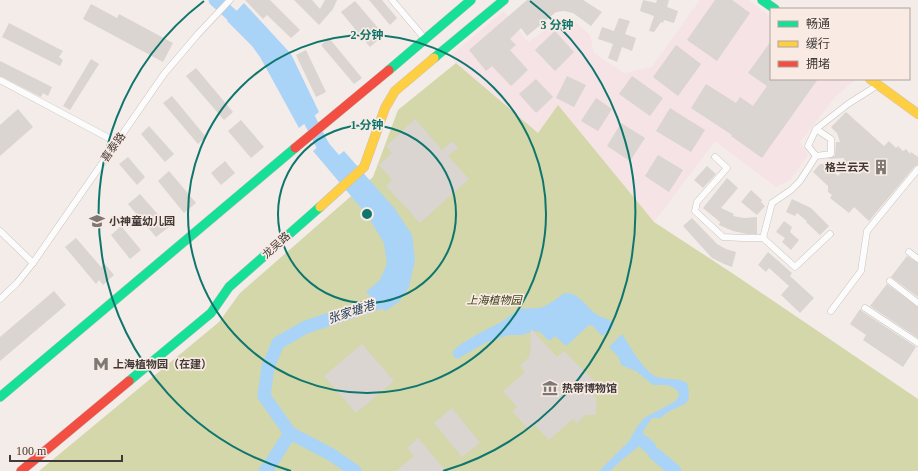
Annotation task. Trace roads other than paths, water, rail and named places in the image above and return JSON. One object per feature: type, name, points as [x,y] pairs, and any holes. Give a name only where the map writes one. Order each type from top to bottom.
[{"type":"main road","points":[[0,397],[226,205],[426,40],[471,0]]},
{"type":"main road","name":"龙吴路","points":[[21,471],[211,313],[228,287],[364,167],[385,108],[395,91],[504,0]]},
{"type":"main road","points":[[762,0],[774,8]]},
{"type":"main road","points":[[871,80],[918,114]]},
{"type":"street","name":"喜泰路","points":[[0,299],[17,283],[33,263],[164,74],[193,39],[230,0]]},
{"type":"street","points":[[392,0],[426,40]]},
{"type":"street","points":[[0,80],[116,142]]},
{"type":"street","points":[[816,156],[808,146],[816,129],[848,104],[878,85]]},
{"type":"street","points":[[763,238],[772,203],[791,190],[800,181],[816,156],[831,154],[831,139],[816,129]]},
{"type":"street","points":[[715,157],[727,168],[697,202],[695,211],[723,236],[763,238],[795,267],[830,234]]},
{"type":"street","points":[[831,311],[861,271],[867,231],[918,169]]},
{"type":"street","points":[[0,231],[33,263]]},
{"type":"street","points":[[908,252],[918,259]]},
{"type":"street","points":[[890,281],[918,303]]},
{"type":"street","points":[[865,308],[918,344]]},
{"type":"water","points":[[244,3],[291,54],[319,112],[299,128],[260,57],[252,46],[227,21]]},
{"type":"water","points":[[326,140],[339,155],[344,151],[395,209],[412,235],[415,260],[409,287],[399,302],[385,311],[366,292],[380,280],[387,264],[384,243],[367,215],[313,151]]},
{"type":"water","points":[[565,293],[575,295],[598,316],[610,321],[614,326],[602,336],[593,326],[589,325],[566,346],[555,336],[551,340],[548,340],[540,332],[533,331],[523,335],[509,335],[485,343],[459,358],[455,358],[453,355],[453,352],[461,344],[503,321],[521,309],[542,307]]},
{"type":"water","points":[[622,334],[647,370],[652,374],[657,377],[680,380],[687,383],[689,398],[683,405],[673,409],[661,418],[652,418],[643,431],[645,439],[644,442],[610,471],[599,471],[629,441],[644,418],[674,402],[678,398],[679,394],[676,389],[668,385],[653,385],[636,371],[621,365],[619,358],[609,347]]},
{"type":"waterway","name":"张家塘港","points":[[215,0],[245,27]]},
{"type":"waterway","name":"张家塘港","points":[[302,105],[330,158]]},
{"type":"waterway","name":"张家塘港","points":[[355,471],[332,455],[290,433],[264,396],[268,367],[278,343],[306,327],[381,302],[388,291]]},
{"type":"waterway","points":[[265,471],[290,433]]},
{"type":"waterway","points":[[644,442],[650,448]]},
{"type":"waterway","points":[[655,454],[675,471]]},
{"type":"place","name":"格兰云天","points":[[881,167]]},
{"type":"place","name":"小神童幼儿园","points":[[97,221]]},
{"type":"place","name":"上海植物园（在建）","points":[[101,364]]},
{"type":"place","name":"热带博物馆","points":[[550,388]]},
{"type":"park label","name":"上海植物园","points":[[494,300]]}]
